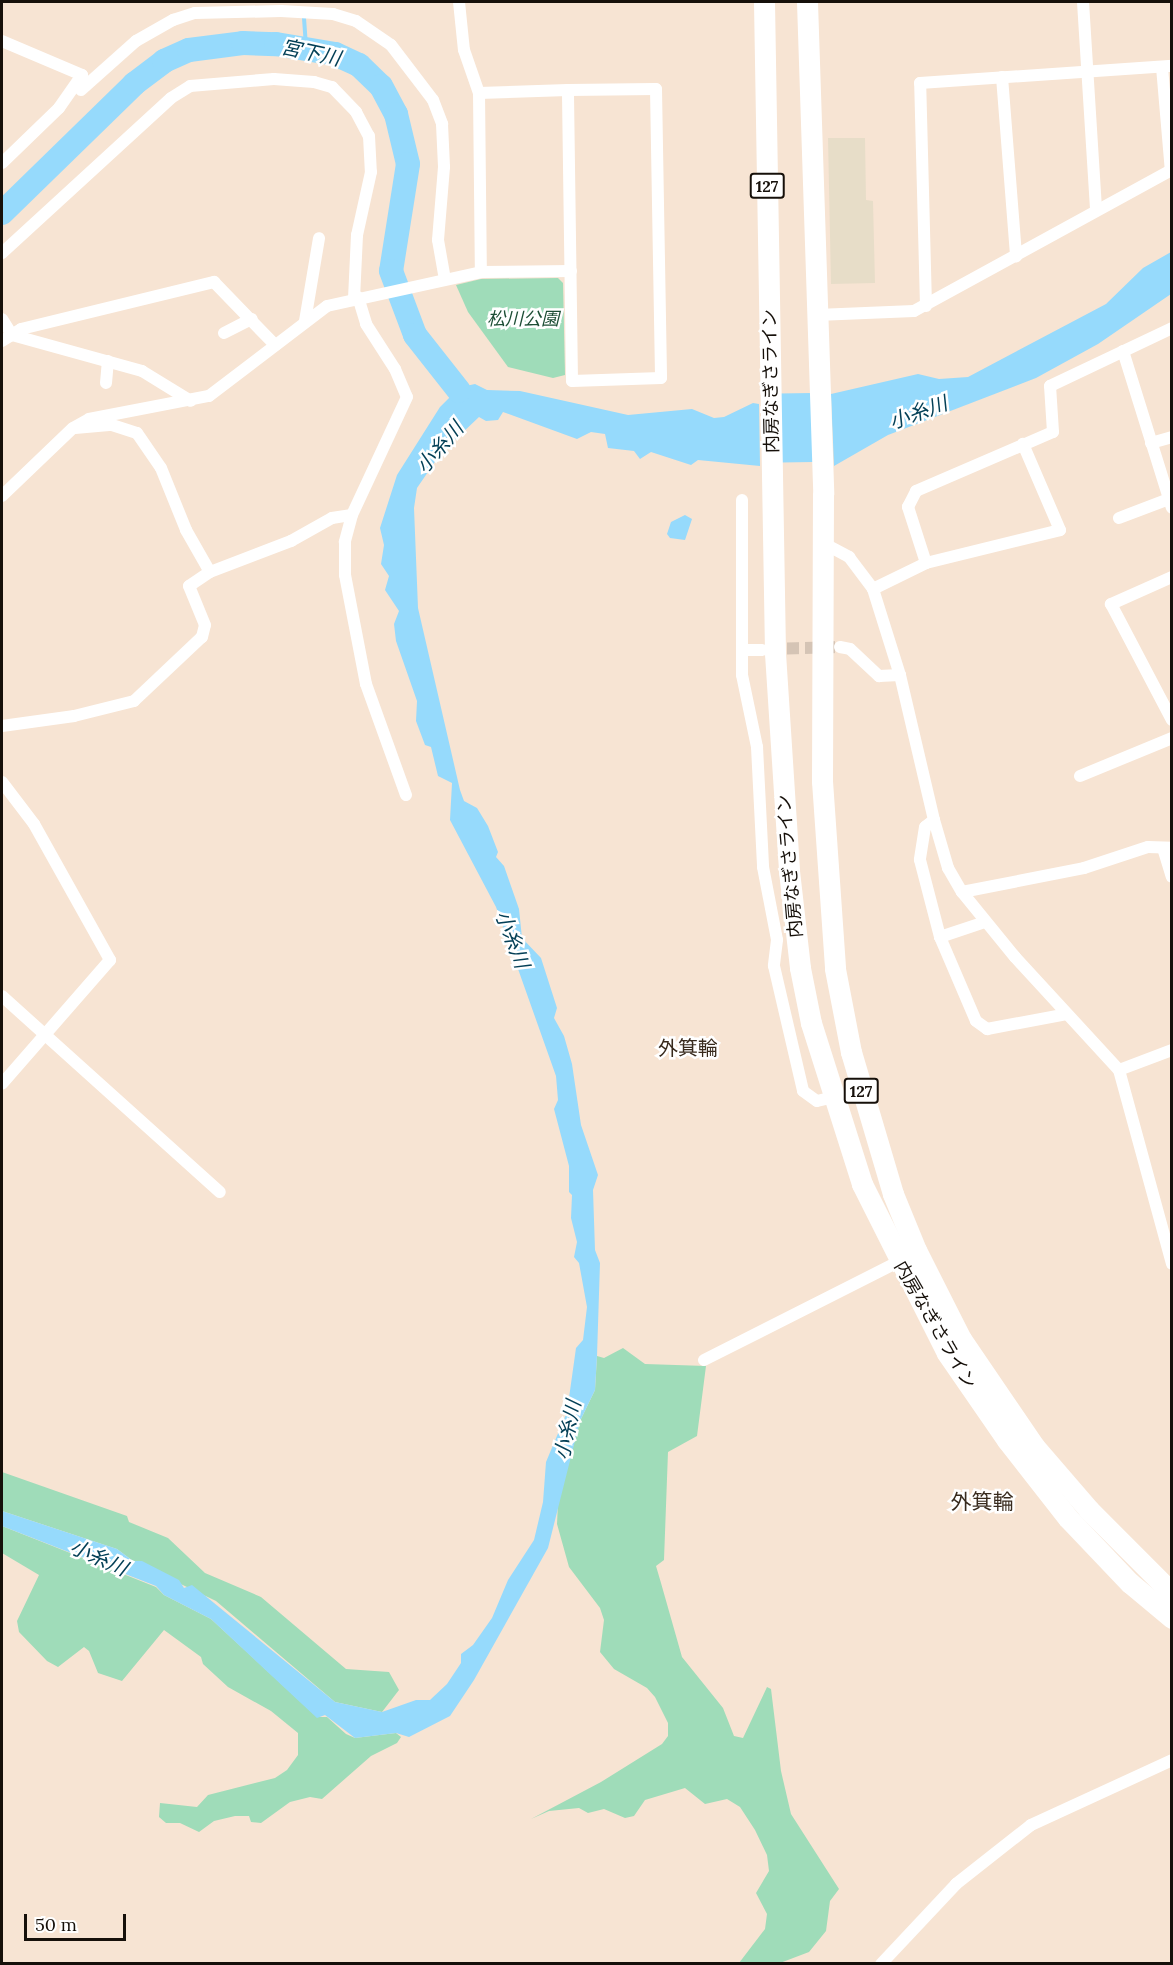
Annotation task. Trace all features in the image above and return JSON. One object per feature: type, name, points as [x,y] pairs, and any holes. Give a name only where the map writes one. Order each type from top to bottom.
[{"type":"highway","name":"内房なぎさライン","points":[[764,2],[774,504],[774,653],[800,968],[811,1023],[862,1184],[898,1262],[947,1353],[1014,1448],[1068,1518],[1130,1583],[1172,1618]]},
{"type":"highway","name":"内房なぎさライン","points":[[807,2],[823,494],[822,781],[834,957],[851,1052],[873,1137],[916,1250],[961,1339],[1034,1446],[1089,1510],[1172,1593]]},
{"type":"street","points":[[459,2],[464,50],[478,93],[481,272]]},
{"type":"street","points":[[1083,2],[1096,211]]},
{"type":"street","points":[[81,90],[136,41],[172,20],[195,13],[281,11],[333,14],[356,21],[391,45],[434,100],[442,124],[444,167],[438,240],[439,281]]},
{"type":"street","points":[[2,41],[82,75],[59,108],[2,163]]},
{"type":"street","points":[[817,315],[914,311],[926,306],[1171,171],[1167,66],[920,83],[926,306]]},
{"type":"street","points":[[1002,77],[1016,256]]},
{"type":"street","points":[[2,253],[171,98],[190,86],[274,79],[314,82],[332,87],[356,112],[369,136],[370,172],[356,243],[360,297],[366,324],[399,376],[406,397],[352,515],[345,542],[345,575],[353,627],[366,684],[406,795]]},
{"type":"street","points":[[478,93],[568,90],[656,89],[661,378],[572,381],[568,90]]},
{"type":"street","points":[[305,321],[319,238]]},
{"type":"street","points":[[2,496],[73,429],[110,413],[191,401],[227,384],[327,306],[481,272],[571,271]]},
{"type":"street","points":[[7,338],[21,329],[209,282],[219,283],[275,345]]},
{"type":"street","points":[[2,319],[7,338]]},
{"type":"street","points":[[224,333],[252,319]]},
{"type":"street","points":[[926,564],[908,507],[910,498],[916,491],[1053,432],[1050,386],[1172,328]]},
{"type":"street","points":[[7,338],[142,371],[191,401]]},
{"type":"street","points":[[1119,518],[1170,503],[1123,351]]},
{"type":"street","points":[[106,384],[108,361]]},
{"type":"street","points":[[73,429],[112,425],[137,433],[161,468],[186,530],[210,572]]},
{"type":"street","points":[[1151,443],[1172,437]]},
{"type":"street","points":[[873,589],[926,564],[1060,530],[1023,444]]},
{"type":"street","points":[[742,500],[742,675],[757,747],[763,867],[777,940],[774,966],[803,1091],[817,1101],[834,1097]]},
{"type":"street","points":[[2,726],[74,716],[135,701],[202,637],[205,625],[188,591],[189,586],[210,572],[291,542],[332,518],[352,515]]},
{"type":"street","points":[[823,543],[849,557],[873,589],[900,675],[934,820],[948,868],[962,892],[985,922],[1119,1070],[1172,1264]]},
{"type":"street","points":[[1172,578],[1111,604],[1172,720]]},
{"type":"street","points":[[840,647],[850,649],[879,676],[900,675]]},
{"type":"street","points":[[743,650],[762,650]]},
{"type":"street","points":[[1080,777],[1172,738]]},
{"type":"street","points":[[759,782],[783,781]]},
{"type":"street","points":[[2,782],[34,824],[110,960],[2,1084]]},
{"type":"street","points":[[934,820],[925,827],[920,860],[940,937],[966,1004],[982,1028],[1067,1014]]},
{"type":"street","points":[[962,892],[1084,868],[1148,847],[1167,848],[1172,877]]},
{"type":"street","points":[[940,937],[985,922]]},
{"type":"street","points":[[2,996],[220,1192]]},
{"type":"street","points":[[1119,1070],[1172,1050]]},
{"type":"street","points":[[704,1360],[898,1262]]},
{"type":"street","points":[[881,1964],[956,1884],[998,1847],[1031,1824],[1172,1760]]},
{"type":"shaded area","points":[[828,138],[865,138],[866,200],[873,201],[875,283],[831,284]]},
{"type":"green space","name":"松川公園","points":[[558,278],[563,283],[565,375],[553,378],[508,367],[468,312],[456,285],[481,279]]},
{"type":"green space","points":[[623,1348],[645,1364],[706,1366],[697,1436],[668,1452],[664,1560],[656,1566],[682,1657],[723,1708],[734,1736],[743,1738],[767,1687],[771,1689],[781,1771],[791,1814],[839,1889],[830,1901],[826,1931],[809,1952],[780,1963],[739,1963],[765,1929],[767,1914],[756,1893],[769,1871],[767,1855],[755,1830],[740,1807],[727,1799],[705,1804],[685,1788],[645,1800],[634,1816],[625,1818],[604,1809],[588,1813],[579,1808],[549,1811],[531,1819],[601,1782],[662,1744],[668,1736],[668,1723],[655,1697],[647,1688],[614,1669],[600,1652],[604,1620],[600,1608],[569,1567],[557,1524],[558,1503],[580,1421],[595,1390],[597,1356],[604,1358]]},
{"type":"green space","points":[[2,1472],[127,1516],[129,1522],[168,1538],[205,1573],[261,1597],[346,1669],[389,1672],[399,1690],[382,1712],[335,1702],[216,1601],[133,1561],[117,1549],[2,1511]]},
{"type":"green space","points":[[2,1526],[156,1587],[164,1595],[211,1619],[317,1717],[327,1717],[346,1734],[355,1738],[396,1733],[401,1737],[397,1743],[371,1756],[322,1799],[310,1797],[290,1802],[261,1823],[251,1822],[249,1816],[235,1816],[214,1821],[199,1832],[180,1823],[166,1823],[159,1817],[160,1803],[197,1807],[208,1795],[275,1778],[287,1770],[298,1755],[298,1733],[271,1711],[228,1687],[203,1664],[201,1657],[164,1630],[122,1681],[98,1673],[89,1651],[84,1647],[58,1667],[47,1661],[19,1632],[17,1621],[39,1575],[2,1553]]},
{"type":"water","name":"小糸川","points":[[1171,252],[1171,294],[1098,344],[1036,378],[888,435],[834,466],[831,394],[918,374],[939,379],[968,377],[1106,304],[1143,268]]},
{"type":"water","name":"小糸川","points":[[442,365],[457,375],[461,387],[475,384],[487,390],[520,391],[628,415],[692,409],[714,418],[724,417],[753,403],[759,404],[760,466],[698,460],[691,465],[651,452],[640,459],[634,451],[608,448],[605,434],[591,432],[577,439],[503,412],[498,420],[486,421],[479,417],[441,453],[417,488],[414,508],[418,608],[460,790],[464,801],[477,808],[488,826],[498,852],[496,857],[504,866],[519,909],[522,938],[541,958],[557,1008],[554,1018],[564,1036],[572,1064],[581,1125],[598,1175],[593,1190],[595,1250],[600,1263],[597,1356],[595,1390],[580,1421],[548,1548],[474,1680],[450,1716],[409,1737],[396,1733],[355,1738],[325,1715],[317,1718],[211,1619],[164,1595],[156,1586],[2,1526],[2,1511],[117,1549],[133,1561],[142,1561],[179,1580],[184,1588],[192,1585],[335,1702],[382,1712],[416,1700],[430,1700],[447,1684],[461,1663],[461,1654],[473,1645],[492,1618],[508,1580],[534,1540],[543,1502],[546,1462],[567,1412],[576,1348],[583,1340],[587,1307],[579,1263],[574,1257],[577,1242],[571,1218],[572,1195],[569,1192],[569,1166],[554,1109],[558,1100],[556,1076],[496,907],[450,820],[452,783],[438,776],[431,747],[425,745],[416,721],[417,701],[396,641],[394,624],[399,611],[385,590],[389,576],[381,564],[384,545],[380,528],[397,475],[440,407],[455,392],[437,366]]},
{"type":"water","points":[[812,393],[813,462],[780,463],[779,394]]},
{"type":"water","points":[[685,515],[692,519],[685,540],[670,538],[667,534],[671,522]]},
{"type":"waterway","points":[[304,18],[306,48]]},
{"type":"waterway","name":"宮下川","points":[[2,213],[134,84],[164,61],[189,50],[243,43],[276,44],[335,54],[359,65],[381,86],[396,114],[408,164],[391,271],[415,335],[459,391]]},
{"type":"tunnel","points":[[769,649],[840,647]]},
{"type":"district","name":"外箕輪","points":[[688,1047]]},
{"type":"district","name":"外箕輪","points":[[982,1502]]}]
